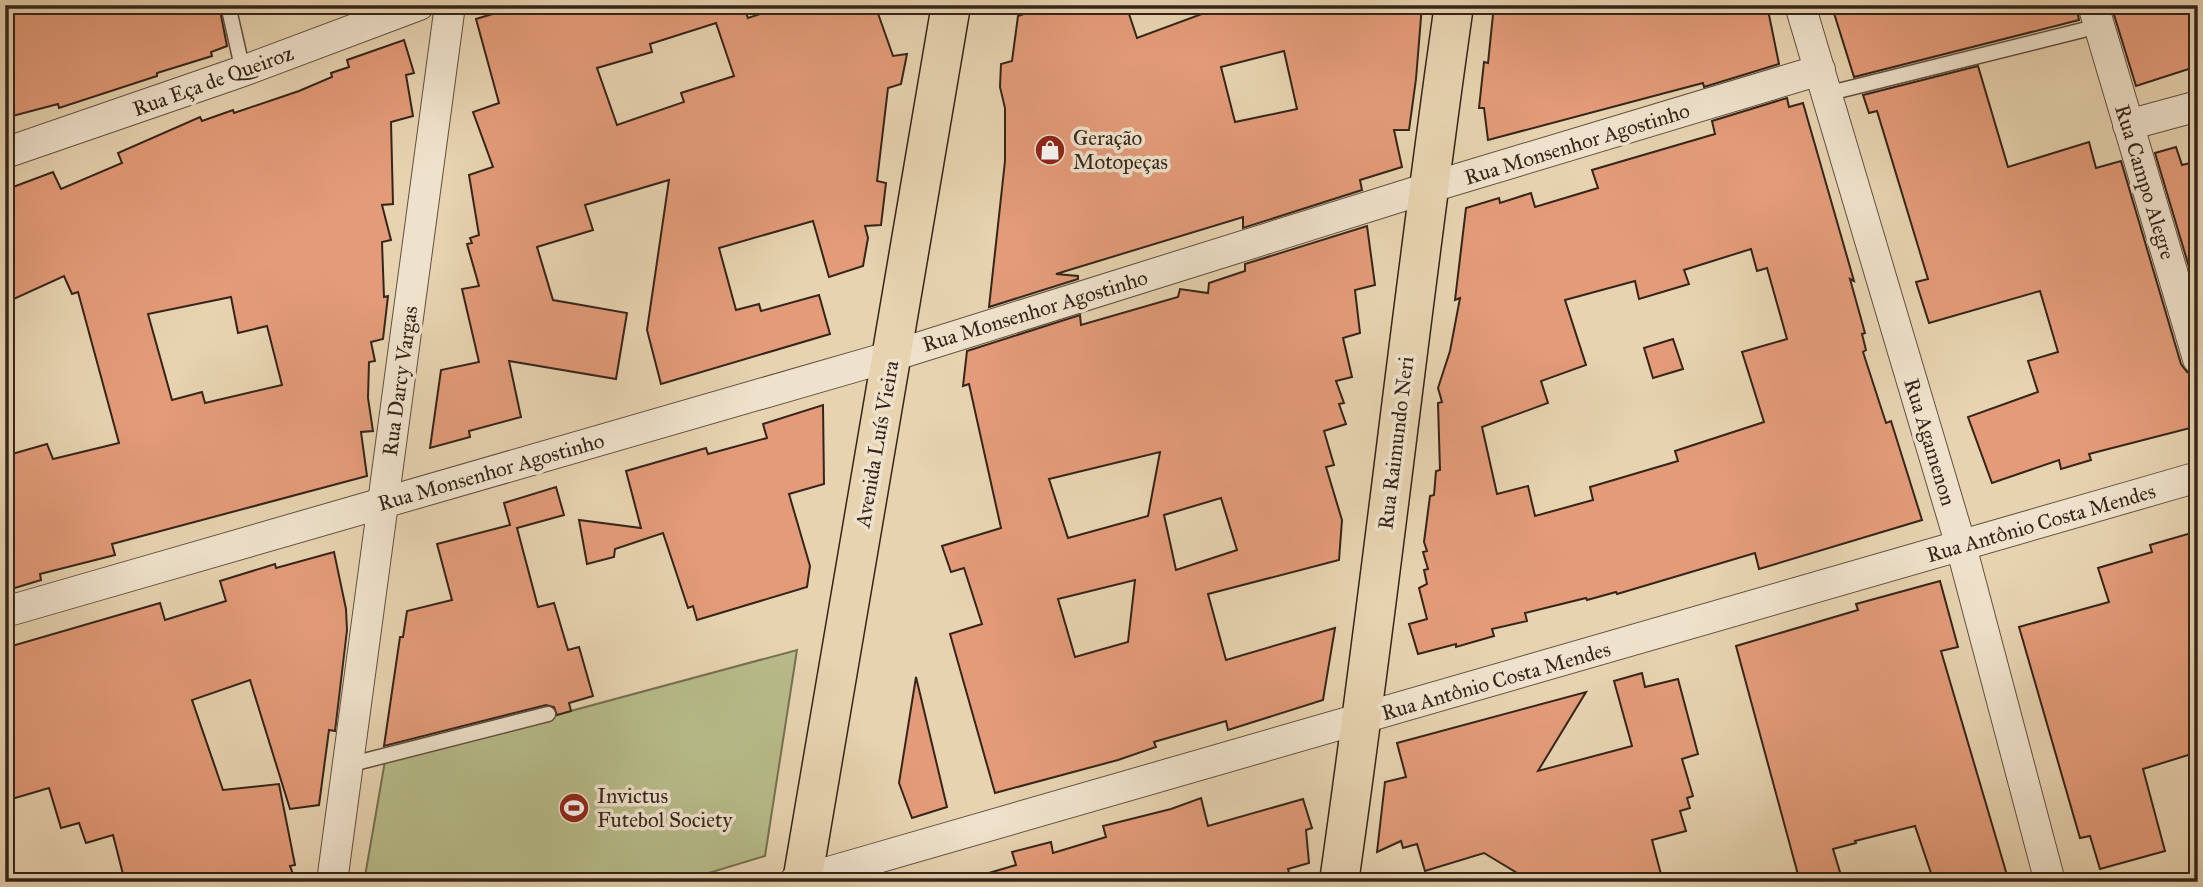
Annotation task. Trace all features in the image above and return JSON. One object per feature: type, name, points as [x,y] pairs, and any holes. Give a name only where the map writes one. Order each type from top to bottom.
[{"type":"main road","name":"Avenida Luís Vieira","points":[[799,881],[951,5]]},
{"type":"main road","name":"Rua Raimundo Neri","points":[[1339,882],[1454,5]]},
{"type":"street","name":"Rua Eça de Queiroz","points":[[5,153],[243,71],[419,5]]},
{"type":"street","name":"Rua Darcy Vargas","points":[[332,882],[450,5]]},
{"type":"street","name":"Rua Agamenon","points":[[1800,5],[1961,546],[2050,882]]},
{"type":"street","name":"Rua Campo Alegre","points":[[2096,15],[2198,359]]},
{"type":"street","name":"Rua Monsenhor Agostinho","points":[[5,612],[892,356],[1428,188],[1823,82]]},
{"type":"street","points":[[2128,125],[2198,106]]},
{"type":"street","name":"Rua Antônio Costa Mendes","points":[[799,881],[2198,477]]},
{"type":"lane","points":[[228,5],[243,71]]},
{"type":"lane","points":[[1823,82],[2096,15]]},
{"type":"lane","points":[[348,765],[548,714]]},
{"type":"green space","name":"Invictus Futebol Society","points":[[797,650],[765,856],[679,882],[364,882],[385,761]]},
{"type":"building","points":[[39,5],[219,5],[227,46],[211,52],[212,56],[59,108],[58,104],[5,118],[5,13]]},
{"type":"building","points":[[522,5],[751,5],[752,12],[746,13],[748,18],[788,5],[875,5],[893,56],[907,54],[901,84],[888,88],[877,181],[886,183],[881,225],[865,226],[868,238],[863,266],[829,277],[813,221],[719,248],[736,310],[759,304],[761,311],[819,295],[830,334],[661,384],[647,330],[669,180],[585,205],[593,230],[537,247],[553,300],[627,313],[616,379],[509,361],[521,417],[469,431],[470,437],[430,448],[441,370],[479,362],[462,289],[479,286],[467,244],[472,243],[470,238],[479,235],[469,175],[493,167],[473,112],[499,103],[476,19]],"holes":[[[716,23],[734,76],[681,93],[684,102],[617,125],[597,68],[652,52],[650,44]]]},
{"type":"building","points":[[1049,5],[1126,5],[1137,38],[1226,5],[1422,5],[1409,130],[1394,130],[1402,167],[1360,180],[1362,190],[1243,228],[1243,217],[1056,274],[1078,276],[1078,279],[989,307],[1005,161],[1005,108],[1000,87],[1001,64],[1012,61],[1018,16]],"holes":[[[1284,51],[1297,109],[1235,122],[1221,67]]]},
{"type":"building","points":[[1494,5],[1767,5],[1779,64],[1704,87],[1703,83],[1488,140],[1484,108],[1479,108],[1484,62],[1488,63]]},
{"type":"building","points":[[1850,5],[2076,5],[2079,20],[1854,77],[1833,10]]},
{"type":"building","points":[[2111,5],[2198,5],[2198,66],[2136,86]]},
{"type":"building","points":[[404,40],[414,73],[406,75],[413,116],[391,122],[393,204],[382,205],[391,240],[382,242],[384,297],[388,296],[383,339],[371,342],[375,361],[369,362],[368,398],[373,431],[361,432],[367,476],[112,544],[115,555],[40,574],[41,580],[5,591],[5,456],[47,444],[53,459],[119,443],[78,292],[72,294],[64,276],[5,303],[5,190],[53,172],[61,189],[122,163],[118,153],[200,117],[202,121],[233,110],[234,113],[299,91],[332,77],[331,73],[349,67],[347,60]],"holes":[[[231,297],[238,333],[267,326],[282,385],[205,403],[202,392],[172,400],[148,314]]]},
{"type":"building","points":[[1978,66],[2008,167],[2089,142],[2096,168],[2121,161],[2181,364],[2187,372],[2198,376],[2198,426],[2089,454],[2091,460],[2061,469],[2059,460],[1992,483],[1968,417],[2038,392],[2028,361],[2058,352],[2040,291],[1929,323],[1916,282],[1928,279],[1877,111],[1869,113],[1863,95]]},
{"type":"building","points":[[1787,98],[1789,107],[1803,103],[1854,281],[1850,279],[1865,333],[1862,334],[1866,350],[1863,352],[1886,423],[1891,421],[1922,520],[1759,569],[1755,553],[1617,594],[1616,592],[1587,600],[1586,598],[1525,613],[1527,621],[1492,629],[1494,636],[1418,654],[1409,624],[1427,619],[1419,588],[1427,584],[1424,570],[1428,569],[1423,552],[1427,551],[1424,542],[1430,496],[1434,495],[1436,471],[1440,470],[1438,403],[1442,402],[1438,388],[1450,351],[1460,298],[1455,300],[1466,208],[1499,198],[1500,203],[1531,193],[1535,207],[1598,188],[1592,170],[1715,134],[1712,121]],"holes":[[[1751,249],[1757,271],[1767,268],[1787,339],[1742,352],[1764,422],[1675,451],[1678,461],[1590,487],[1593,500],[1535,516],[1528,486],[1497,494],[1482,427],[1548,403],[1541,381],[1586,365],[1565,300],[1635,281],[1639,299],[1689,284],[1684,270]]]},
{"type":"building","points":[[2176,147],[2182,165],[2198,161],[2198,297],[2155,153]]},
{"type":"building","points":[[1367,226],[1375,285],[1355,290],[1360,333],[1343,338],[1352,377],[1336,381],[1344,403],[1339,404],[1346,424],[1324,431],[1334,465],[1326,467],[1342,520],[1339,560],[1208,594],[1226,660],[1335,628],[1323,700],[1228,730],[1226,721],[1154,742],[1156,747],[1118,760],[995,793],[950,634],[982,624],[964,568],[951,572],[942,546],[1001,528],[969,384],[963,386],[967,351],[1080,315],[1081,325],[1178,297],[1180,289],[1208,293],[1209,283],[1245,271],[1245,264]],"holes":[[[1160,452],[1148,516],[1068,538],[1049,479]],[[1221,498],[1237,550],[1176,570],[1164,515]],[[1135,580],[1128,642],[1075,657],[1058,599]]]},
{"type":"building","points":[[1673,339],[1683,369],[1653,378],[1644,348]]},
{"type":"building","points":[[823,405],[824,484],[789,494],[810,566],[807,587],[697,620],[693,606],[688,608],[663,533],[615,549],[614,557],[587,564],[579,520],[641,528],[626,471],[706,448],[708,454],[767,438],[763,424]]},
{"type":"building","points":[[556,487],[564,515],[517,528],[538,607],[554,603],[568,650],[579,647],[593,696],[569,703],[571,711],[557,715],[554,707],[546,705],[384,746],[400,637],[403,637],[407,611],[452,600],[437,544],[510,525],[504,503]]},
{"type":"building","points":[[2198,531],[2198,752],[2143,769],[2165,851],[2100,869],[2090,836],[2080,838],[2019,627],[2109,602],[2098,568],[2152,552],[2150,545]]},
{"type":"building","points":[[334,552],[346,609],[347,630],[335,731],[329,730],[319,805],[290,809],[250,680],[192,700],[223,790],[279,784],[295,865],[290,866],[296,882],[252,882],[250,874],[203,882],[125,882],[113,835],[86,843],[79,823],[61,828],[49,788],[5,801],[5,648],[160,603],[165,620],[226,601],[220,581],[275,564],[276,568]]},
{"type":"building","points":[[1940,581],[1958,647],[1941,651],[2009,882],[1934,882],[1915,826],[1833,849],[1843,882],[1800,882],[1736,646],[1858,610],[1856,604]]},
{"type":"building","points":[[1642,673],[1645,687],[1678,679],[1698,754],[1682,759],[1693,796],[1687,798],[1690,808],[1680,811],[1686,831],[1652,840],[1663,882],[1524,882],[1522,876],[1484,853],[1425,871],[1417,844],[1403,848],[1401,841],[1377,852],[1385,782],[1406,777],[1397,743],[1586,692],[1538,771],[1632,746],[1614,681]]},
{"type":"building","points":[[916,677],[947,807],[912,818],[899,783]]},
{"type":"building","points":[[1201,798],[1208,826],[1303,799],[1312,828],[1306,830],[1309,863],[1288,869],[1292,882],[983,882],[982,875],[1016,865],[1012,852],[1051,842],[1053,853],[1106,837],[1103,826],[1171,809]]},
{"type":"place","name":"Geração Motopeças","points":[[1050,150]]},
{"type":"place","name":"Invictus Futebol Society","points":[[574,808]]}]
